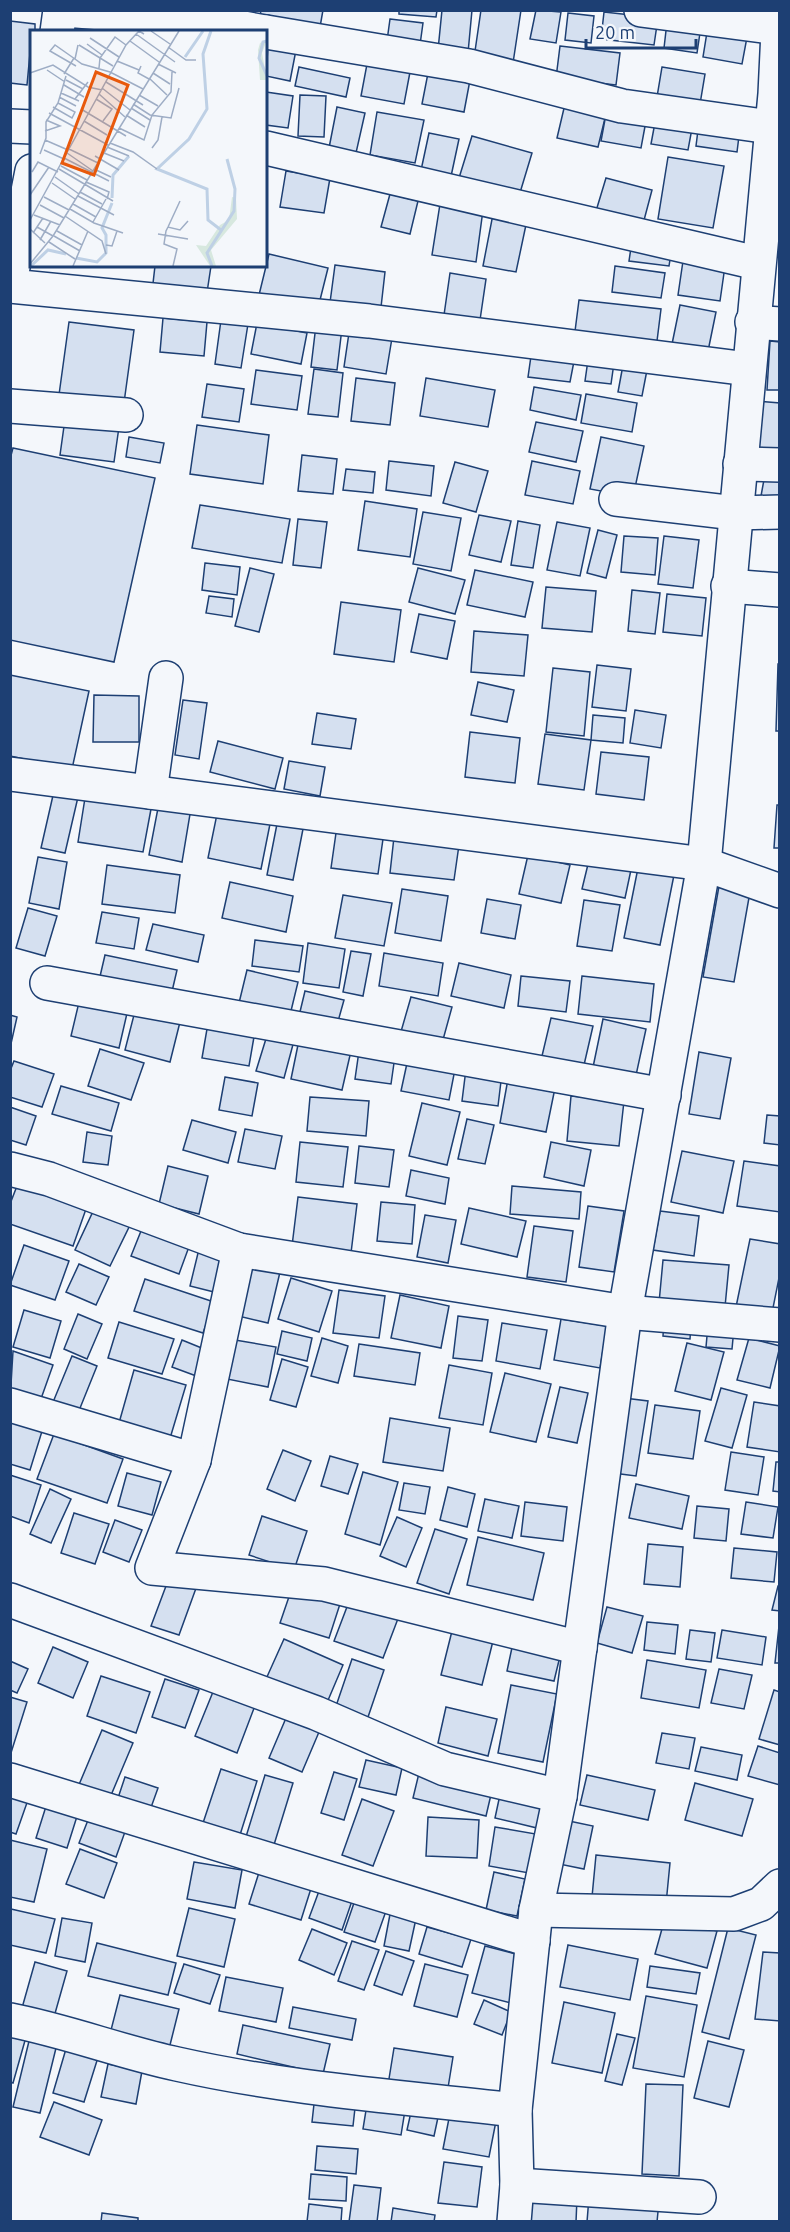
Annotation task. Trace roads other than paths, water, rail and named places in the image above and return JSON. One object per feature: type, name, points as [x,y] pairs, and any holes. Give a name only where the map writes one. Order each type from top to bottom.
[{"type":"street","points":[[57,30],[62,10],[211,22],[254,30]]},
{"type":"street","points":[[514,2222],[517,2185],[515,2110],[534,1925],[560,1796],[625,1312],[704,864],[748,369],[766,323],[757,263],[770,127],[777,95],[778,19],[641,10]]},
{"type":"street","points":[[267,32],[469,66],[622,106],[770,127]]},
{"type":"street","points":[[10,126],[30,127]]},
{"type":"street","points":[[267,148],[757,263]]},
{"type":"street","points":[[30,181],[10,284],[369,321],[748,369]]},
{"type":"street","points":[[10,406],[126,415]]},
{"type":"street","points":[[740,464],[780,465]]},
{"type":"street","points":[[616,499],[735,513],[780,512]]},
{"type":"street","points":[[728,586],[780,590]]},
{"type":"street","points":[[150,792],[166,678]]},
{"type":"street","points":[[10,774],[704,864],[780,891]]},
{"type":"street","points":[[47,983],[664,1095]]},
{"type":"street","points":[[10,1169],[49,1179],[239,1250],[625,1312],[780,1324]]},
{"type":"street","points":[[239,1250],[194,1460],[152,1568],[324,1584],[580,1648]]},
{"type":"street","points":[[10,1405],[194,1460]]},
{"type":"street","points":[[10,1600],[316,1713],[445,1768],[560,1796]]},
{"type":"street","points":[[10,1780],[534,1925],[734,1914],[761,1904],[780,1886]]},
{"type":"street","points":[[10,2020],[46,2027],[176,2064],[263,2081],[515,2110]]},
{"type":"street","points":[[517,2185],[699,2197]]}]
